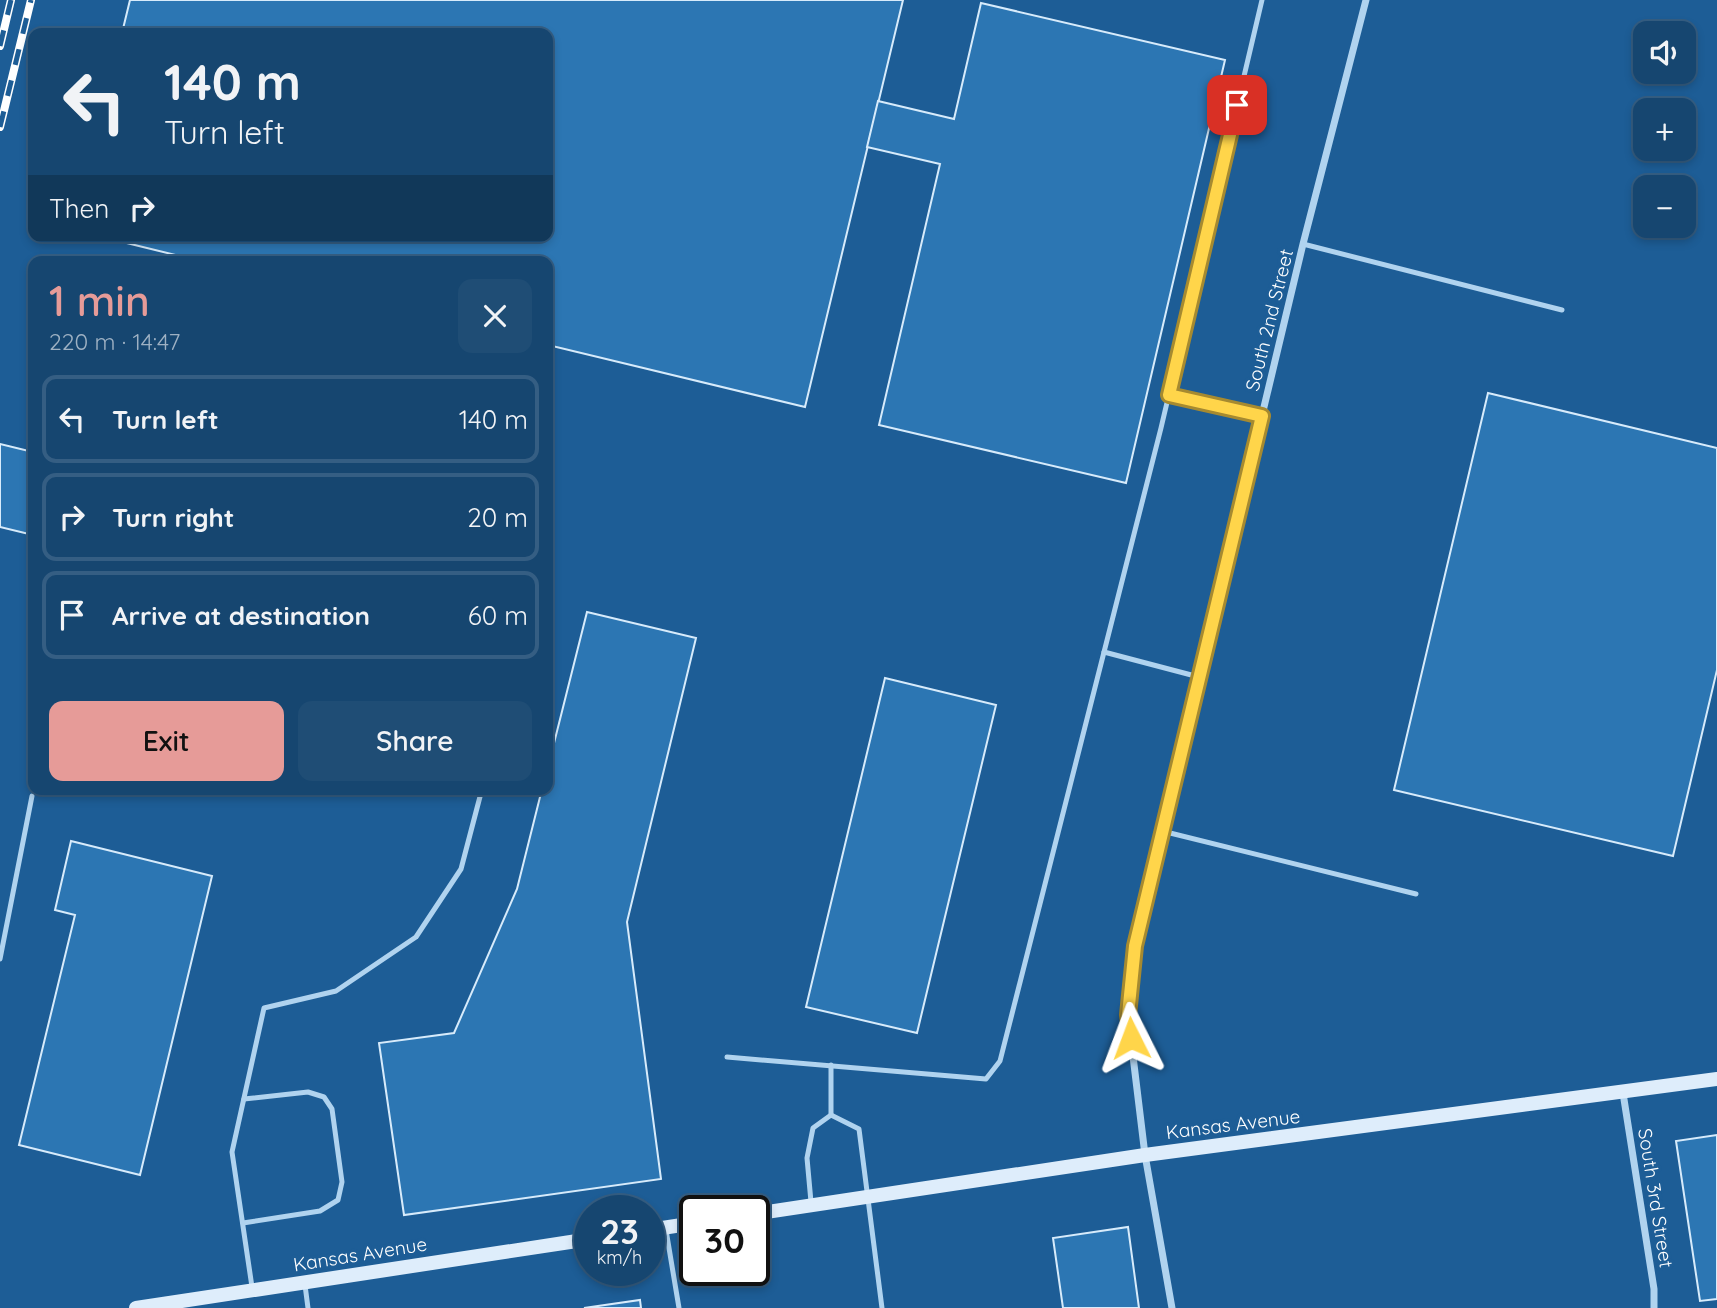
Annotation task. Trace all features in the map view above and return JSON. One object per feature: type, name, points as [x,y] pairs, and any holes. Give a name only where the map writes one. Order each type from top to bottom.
[{"type":"main road","name":"Kansas Avenue","points":[[770,1212],[1145,1155],[1717,1079]]},
{"type":"main road","points":[[666,1227],[679,1225]]},
{"type":"main road","name":"Kansas Avenue","points":[[136,1308],[574,1241]]},
{"type":"street","name":"South 2nd Street","points":[[1172,1308],[1145,1155],[1128,1015],[1135,946],[1303,244],[1366,0]]},
{"type":"street","name":"South 3rd Street","points":[[1623,1093],[1654,1289],[1654,1308]]},
{"type":"lane","points":[[727,1057],[986,1079],[1000,1061],[1169,395],[1262,0]]},
{"type":"lane","points":[[1303,244],[1562,310]]},
{"type":"lane","points":[[1169,395],[1262,416]]},
{"type":"lane","points":[[1104,652],[1199,677]]},
{"type":"lane","points":[[253,1290],[232,1152],[264,1008],[336,991],[416,937],[461,869],[480,795]]},
{"type":"lane","points":[[0,959],[32,796]]},
{"type":"lane","points":[[1162,831],[1416,894]]},
{"type":"lane","points":[[831,1065],[831,1115]]},
{"type":"lane","points":[[243,1223],[320,1211],[338,1200],[342,1182],[332,1109],[324,1097],[308,1092],[244,1099]]},
{"type":"lane","points":[[831,1115],[859,1129],[882,1308]]},
{"type":"lane","points":[[811,1206],[807,1158],[813,1128],[831,1115]]},
{"type":"lane","points":[[666,1227],[679,1308]]},
{"type":"lane","points":[[304,1282],[308,1308]]},
{"type":"building","points":[[130,0],[903,0],[805,407],[553,346],[553,256],[180,256],[122,242],[553,242],[553,28],[123,28]]},
{"type":"building","points":[[981,3],[1225,60],[1126,483],[879,425],[940,164],[867,147],[878,101],[954,119]]},
{"type":"building","points":[[1488,393],[1717,448],[1717,670],[1673,856],[1394,790]]},
{"type":"building","points":[[0,444],[28,451],[28,534],[0,527]]},
{"type":"building","points":[[587,612],[696,638],[627,922],[661,1179],[404,1215],[379,1043],[454,1033],[517,889],[540,795],[553,795],[553,747]]},
{"type":"building","points":[[885,678],[996,705],[917,1033],[806,1007]]},
{"type":"building","points":[[71,841],[212,876],[140,1175],[19,1145],[75,915],[55,910]]},
{"type":"building","points":[[1717,1135],[1717,1299],[1700,1301],[1676,1141]]},
{"type":"building","points":[[1128,1227],[1139,1308],[1063,1308],[1053,1238]]},
{"type":"building","points":[[640,1300],[641,1308],[584,1308]]},
{"type":"railway","points":[[0,46],[11,0]]},
{"type":"railway","points":[[0,127],[31,0]]},
{"type":"route","points":[[1131,1038],[1128,1015],[1135,946],[1262,416],[1169,395],[1237,105]]}]
